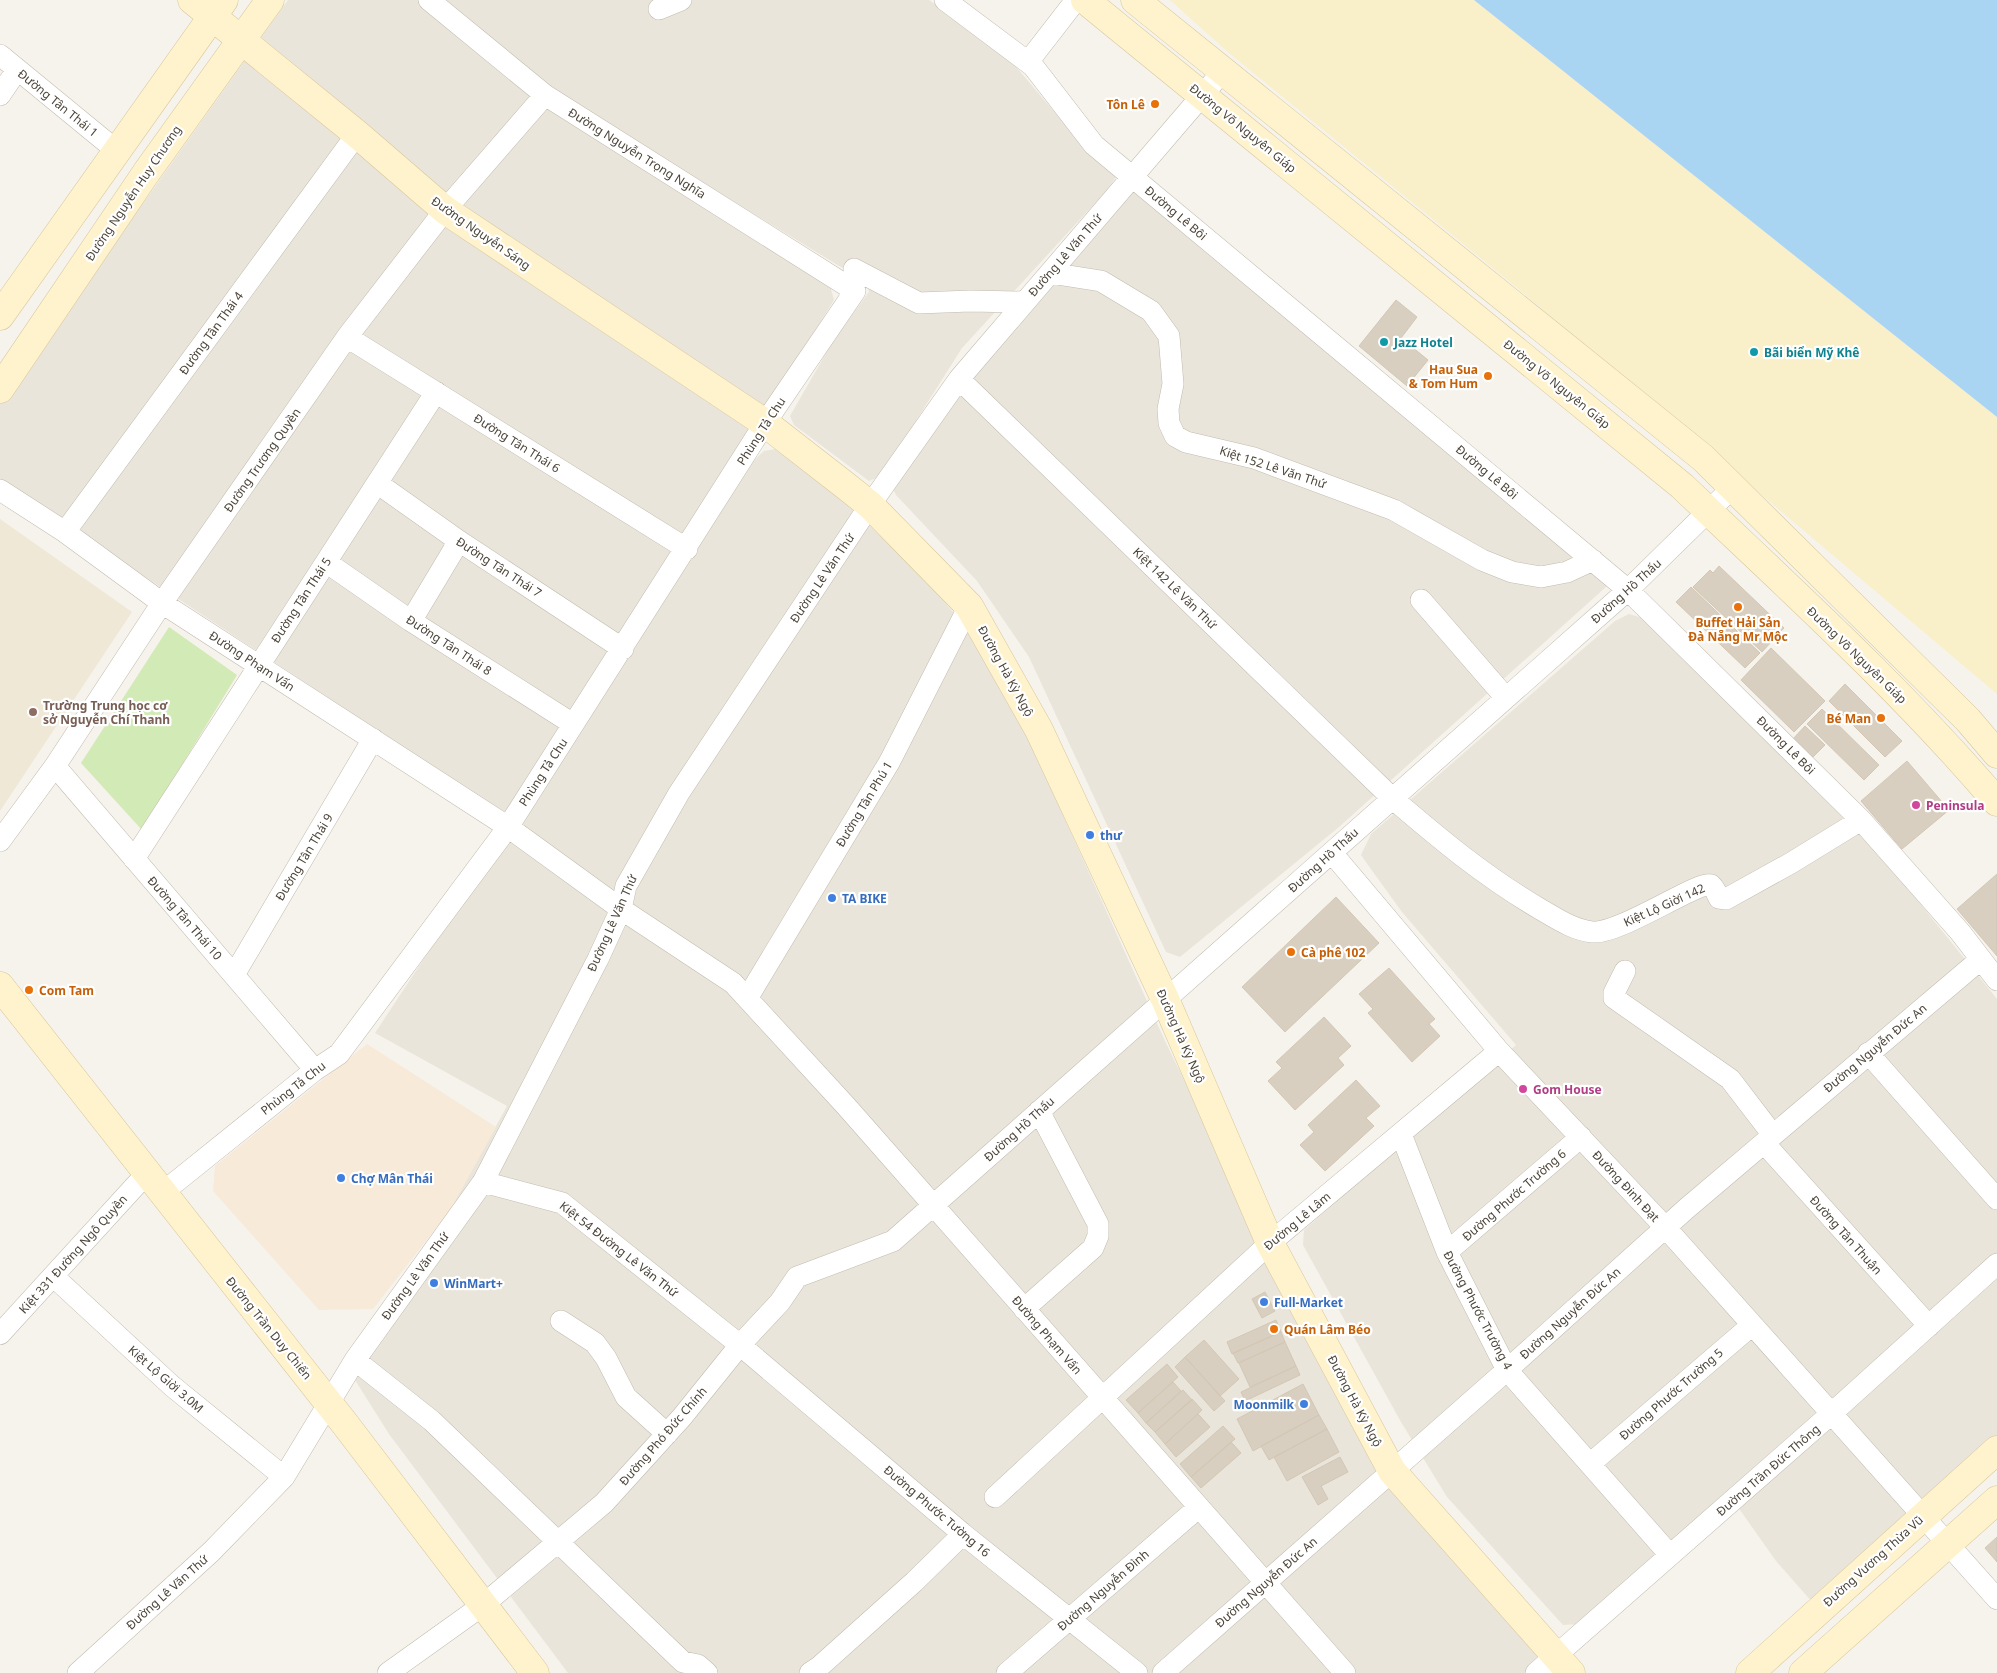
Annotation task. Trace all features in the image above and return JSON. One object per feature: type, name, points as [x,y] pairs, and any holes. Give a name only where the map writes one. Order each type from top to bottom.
[{"type":"street","name":"Đường Nguyễn Huy Chương","points":[[0,389],[146,173],[270,0]]},
{"type":"street","name":"Đường Nguyễn Trọng Nghĩa","points":[[429,0],[545,95],[855,292]]},
{"type":"street","points":[[659,9],[681,0]]},
{"type":"street","name":"Đường Lê Bôi","points":[[946,0],[1028,62],[1088,139],[1628,590],[1861,820],[1997,980]]},
{"type":"street","points":[[1028,62],[1076,0]]},
{"type":"street","name":"Đường Võ Nguyên Giáp","points":[[1085,0],[1682,486],[1944,740],[1997,802]]},
{"type":"street","points":[[1135,0],[1703,458],[1968,720],[1997,754]]},
{"type":"street","name":"Đường Nguyễn Sáng","points":[[209,6],[240,40],[357,134],[445,210],[765,423]]},
{"type":"street","points":[[0,316],[117,151],[209,6]]},
{"type":"street","name":"Đường Tân Thái 1","points":[[0,55],[117,151]]},
{"type":"street","points":[[0,95],[17,70]]},
{"type":"street","name":"Đường Lê Văn Thứ","points":[[85,1671],[211,1552],[284,1477],[302,1449],[328,1401],[355,1360],[483,1182],[598,959],[621,909],[626,886],[679,793],[870,505],[959,379],[1223,71]]},
{"type":"street","name":"Đường Trương Quyền","points":[[0,841],[54,766],[162,603],[347,337],[445,210],[545,95]]},
{"type":"street","name":"Đường Tân Thái 4","points":[[65,532],[357,134]]},
{"type":"street","points":[[854,269],[919,303],[970,301],[1024,302]]},
{"type":"street","name":"Kiệt 152 Lê Văn Thứ","points":[[1050,273],[1101,281],[1151,311],[1169,336],[1173,384],[1168,410],[1169,423],[1175,436],[1186,442],[1254,458],[1394,510],[1482,560],[1512,572],[1541,577],[1567,572],[1593,560]]},
{"type":"street","name":"Phùng Tả Chu","points":[[154,1183],[339,1054],[508,827],[687,549],[765,423],[855,292]]},
{"type":"street","name":"Đường Tân Thái 6","points":[[347,337],[687,549]]},
{"type":"street","name":"Kiệt 142 Lê Văn Thứ","points":[[959,379],[1392,798]]},
{"type":"street","name":"Đường Tân Thái 5","points":[[134,859],[436,392]]},
{"type":"street","name":"Đường Hà Kỳ Ngộ","points":[[765,423],[870,505],[970,606],[1039,730],[1165,999],[1270,1243],[1392,1471],[1554,1667]]},
{"type":"street","name":"Đường Tân Thái 7","points":[[377,483],[459,541],[623,649]]},
{"type":"street","name":"Đường Hồ Thấu","points":[[933,1205],[1628,590],[1732,488]]},
{"type":"street","name":"Đường Phạm Vấn","points":[[0,490],[65,532],[162,603],[508,827],[621,909],[717,971],[748,998],[1345,1673]]},
{"type":"street","points":[[411,621],[459,541]]},
{"type":"street","name":"Đường Tân Thái 8","points":[[326,562],[411,621],[573,724]]},
{"type":"street","points":[[1422,600],[1506,698]]},
{"type":"street","name":"Đường Tân Phú 1","points":[[748,998],[890,761],[970,606]]},
{"type":"street","name":"Đường Tân Thái 9","points":[[234,975],[373,739]]},
{"type":"street","name":"Đường Tân Thái 10","points":[[54,766],[316,1070]]},
{"type":"street","name":"Kiệt Lộ Giời 142","points":[[1392,798],[1455,853],[1485,875],[1567,924],[1593,932],[1635,920],[1690,891],[1707,885],[1712,886],[1719,898],[1726,899],[1791,863],[1861,820]]},
{"type":"street","name":"Đường Đinh Đạt","points":[[1332,853],[1499,1051],[1665,1227],[1997,1599]]},
{"type":"street","name":"Đường Nguyễn Đức An","points":[[1163,1673],[1507,1370],[1665,1227],[1981,959]]},
{"type":"street","name":"Đường Tân Thuận","points":[[1624,971],[1614,993],[1614,998],[1730,1079],[1768,1139],[1929,1326]]},
{"type":"street","name":"Đường Trần Duy Chiến","points":[[0,986],[328,1401],[534,1673]]},
{"type":"street","name":"Đường Lê Lâm","points":[[995,1497],[1270,1243],[1499,1051]]},
{"type":"street","points":[[1868,1053],[1997,1199]]},
{"type":"street","points":[[1024,1309],[1092,1248],[1098,1236],[1098,1224],[1039,1111]]},
{"type":"street","name":"Đường Phước Trường 4","points":[[1401,1134],[1447,1252],[1507,1370],[1670,1555]]},
{"type":"street","name":"Đường Phước Trường 6","points":[[1447,1252],[1580,1137]]},
{"type":"street","name":"Kiệt 54 Đường Lê Văn Thứ","points":[[483,1182],[562,1203],[740,1344]]},
{"type":"street","name":"Kiệt 331 Đường Ngô Quyền","points":[[0,1334],[53,1276],[154,1183]]},
{"type":"street","name":"Đường Phó Đức Chính","points":[[388,1673],[483,1605],[604,1503],[667,1434],[740,1344],[780,1302],[797,1277],[893,1241],[933,1205]]},
{"type":"street","name":"Đường Trần Đức Thông","points":[[1554,1667],[1670,1555],[1831,1414],[1997,1264]]},
{"type":"street","name":"Kiệt Lộ Giời 3.0M","points":[[53,1276],[172,1386],[284,1477]]},
{"type":"street","points":[[561,1321],[594,1343],[606,1358],[626,1397],[667,1434]]},
{"type":"street","name":"Đường Phước Trường 5","points":[[1590,1464],[1752,1325]]},
{"type":"street","name":"Đường Phước Tường 16","points":[[740,1344],[963,1534],[1137,1673]]},
{"type":"street","points":[[355,1360],[432,1422],[683,1662],[698,1664],[707,1673]]},
{"type":"street","name":"Đường Vương Thừa Vũ","points":[[1750,1673],[1997,1450]]},
{"type":"street","points":[[1802,1673],[1997,1500]]},
{"type":"street","name":"Đường Nguyễn Đình","points":[[1008,1673],[1199,1507]]},
{"type":"street","points":[[810,1673],[819,1668],[914,1582],[963,1534]]},
{"type":"shaded area","points":[[288,0],[419,0],[830,285],[834,300],[661,577],[510,810],[501,812],[0,481],[0,404]]},
{"type":"shaded area","points":[[444,0],[929,0],[1007,56],[1067,127],[1118,174],[1107,190],[962,348],[881,476],[869,481],[794,425],[790,416],[833,341],[869,292],[867,283],[568,100]]},
{"type":"shaded area","points":[[1135,191],[1604,579],[1607,586],[1339,827],[1180,957],[1166,952],[1029,657],[977,581],[896,495],[893,489],[951,404],[1124,195]]},
{"type":"shaded area","points":[[782,448],[817,476],[922,576],[973,635],[1001,678],[1165,1041],[1345,1411],[1554,1673],[568,1673],[389,1434],[343,1361],[450,1210],[507,1106],[375,1033],[751,463],[764,451]]},
{"type":"shaded area","name":"Trường Trung học cơ sở Nguyễn Chí Thanh","points":[[0,519],[132,612],[0,811]]},
{"type":"shaded area","points":[[1629,614],[1646,619],[1852,819],[1997,999],[1997,1438],[1813,1603],[1776,1561],[1728,1493],[1580,1624],[1563,1625],[1447,1497],[1401,1422],[1303,1245],[1304,1230],[1516,1045],[1402,912],[1361,855],[1371,834],[1615,621]]},
{"type":"shaded area","name":"Chợ Mân Thái","points":[[367,1044],[496,1127],[450,1210],[373,1309],[319,1310],[213,1191],[215,1166]]},
{"type":"green space","points":[[169,627],[237,675],[142,830],[81,763]]},
{"type":"sand","name":"Bãi biển Mỹ Khê","points":[[1170,0],[1474,0],[1997,417],[1997,694],[1516,287],[1229,53]]},
{"type":"water","points":[[1474,0],[1997,0],[1997,417]]},
{"type":"building","name":"Jazz Hotel","points":[[1396,300],[1417,317],[1401,338],[1428,360],[1407,386],[1359,346]]},
{"type":"building","name":"Buffet Hải Sản Đà Nẵng Mr Mộc","points":[[1719,566],[1784,628],[1762,652],[1693,587],[1710,570],[1713,573]]},
{"type":"building","points":[[1691,587],[1760,653],[1745,668],[1676,602]]},
{"type":"building","points":[[1771,648],[1825,701],[1794,732],[1741,680]]},
{"type":"building","points":[[1845,684],[1902,741],[1885,757],[1829,701]]},
{"type":"building","points":[[1822,709],[1879,765],[1864,780],[1807,724]]},
{"type":"building","points":[[1805,726],[1825,745],[1811,759],[1792,740]]},
{"type":"building","points":[[1907,761],[1949,810],[1902,849],[1861,801]]},
{"type":"building","points":[[1997,874],[1997,956],[1957,909]]},
{"type":"building","points":[[1336,897],[1379,943],[1285,1032],[1242,987]]},
{"type":"building","points":[[1389,968],[1435,1019],[1429,1024],[1440,1036],[1412,1062],[1368,1013],[1373,1009],[1359,994]]},
{"type":"building","points":[[1324,1017],[1351,1046],[1338,1058],[1344,1065],[1295,1110],[1268,1081],[1282,1068],[1276,1062]]},
{"type":"building","points":[[1356,1080],[1380,1106],[1366,1118],[1374,1126],[1325,1171],[1300,1145],[1314,1132],[1308,1125]]},
{"type":"building","points":[[1265,1292],[1275,1311],[1262,1318],[1252,1299]]},
{"type":"building","points":[[1276,1320],[1281,1332],[1232,1354],[1227,1342]]},
{"type":"building","points":[[1281,1332],[1285,1342],[1238,1363],[1233,1353]]},
{"type":"building","points":[[1204,1340],[1239,1379],[1220,1396],[1185,1357]]},
{"type":"building","points":[[1285,1342],[1296,1366],[1250,1387],[1239,1363]]},
{"type":"building","points":[[1185,1357],[1225,1401],[1214,1411],[1175,1367]]},
{"type":"building","points":[[1167,1364],[1178,1377],[1138,1413],[1126,1400]]},
{"type":"building","points":[[1296,1366],[1300,1375],[1245,1401],[1241,1392]]},
{"type":"building","points":[[1173,1382],[1181,1391],[1146,1423],[1138,1413]]},
{"type":"building","points":[[1303,1384],[1319,1415],[1253,1451],[1237,1419]]},
{"type":"building","points":[[1183,1390],[1192,1400],[1155,1432],[1146,1423]]},
{"type":"building","points":[[1192,1399],[1202,1410],[1165,1444],[1155,1432]]},
{"type":"building","points":[[1198,1414],[1210,1427],[1176,1457],[1165,1444]]},
{"type":"building","points":[[1319,1415],[1327,1429],[1269,1460],[1261,1446]]},
{"type":"building","points":[[1223,1426],[1235,1439],[1191,1477],[1180,1464]]},
{"type":"building","points":[[1327,1429],[1339,1452],[1287,1481],[1274,1457]]},
{"type":"building","points":[[1231,1442],[1241,1453],[1201,1488],[1191,1477]]},
{"type":"building","points":[[1340,1457],[1348,1472],[1321,1486],[1328,1499],[1318,1505],[1302,1477]]},
{"type":"building","points":[[1997,1537],[1997,1562],[1985,1548]]},
{"type":"place","name":"Tôn Lê","points":[[1155,104]]},
{"type":"place","name":"Jazz Hotel","points":[[1384,342]]},
{"type":"place","name":"Bãi biển Mỹ Khê","points":[[1754,352]]},
{"type":"place","name":"Hau Sua & Tom Hum","points":[[1488,376]]},
{"type":"place","name":"Buffet Hải Sản Đà Nẵng Mr Mộc","points":[[1738,607]]},
{"type":"place","name":"Trường Trung học cơ sở Nguyễn Chí Thanh","points":[[33,712]]},
{"type":"place","name":"Bé Man","points":[[1881,718]]},
{"type":"place","name":"Peninsula","points":[[1916,805]]},
{"type":"place","name":"thư","points":[[1090,835]]},
{"type":"place","name":"TA BIKE","points":[[832,898]]},
{"type":"place","name":"Cà phê 102","points":[[1291,952]]},
{"type":"place","name":"Com Tam","points":[[29,990]]},
{"type":"place","name":"Gom House","points":[[1523,1089]]},
{"type":"place","name":"Chợ Mân Thái","points":[[341,1178]]},
{"type":"place","name":"WinMart+","points":[[434,1283]]},
{"type":"place","name":"Full-Market","points":[[1264,1302]]},
{"type":"place","name":"Quán Lâm Béo","points":[[1274,1329]]},
{"type":"place","name":"Moonmilk","points":[[1304,1404]]}]
